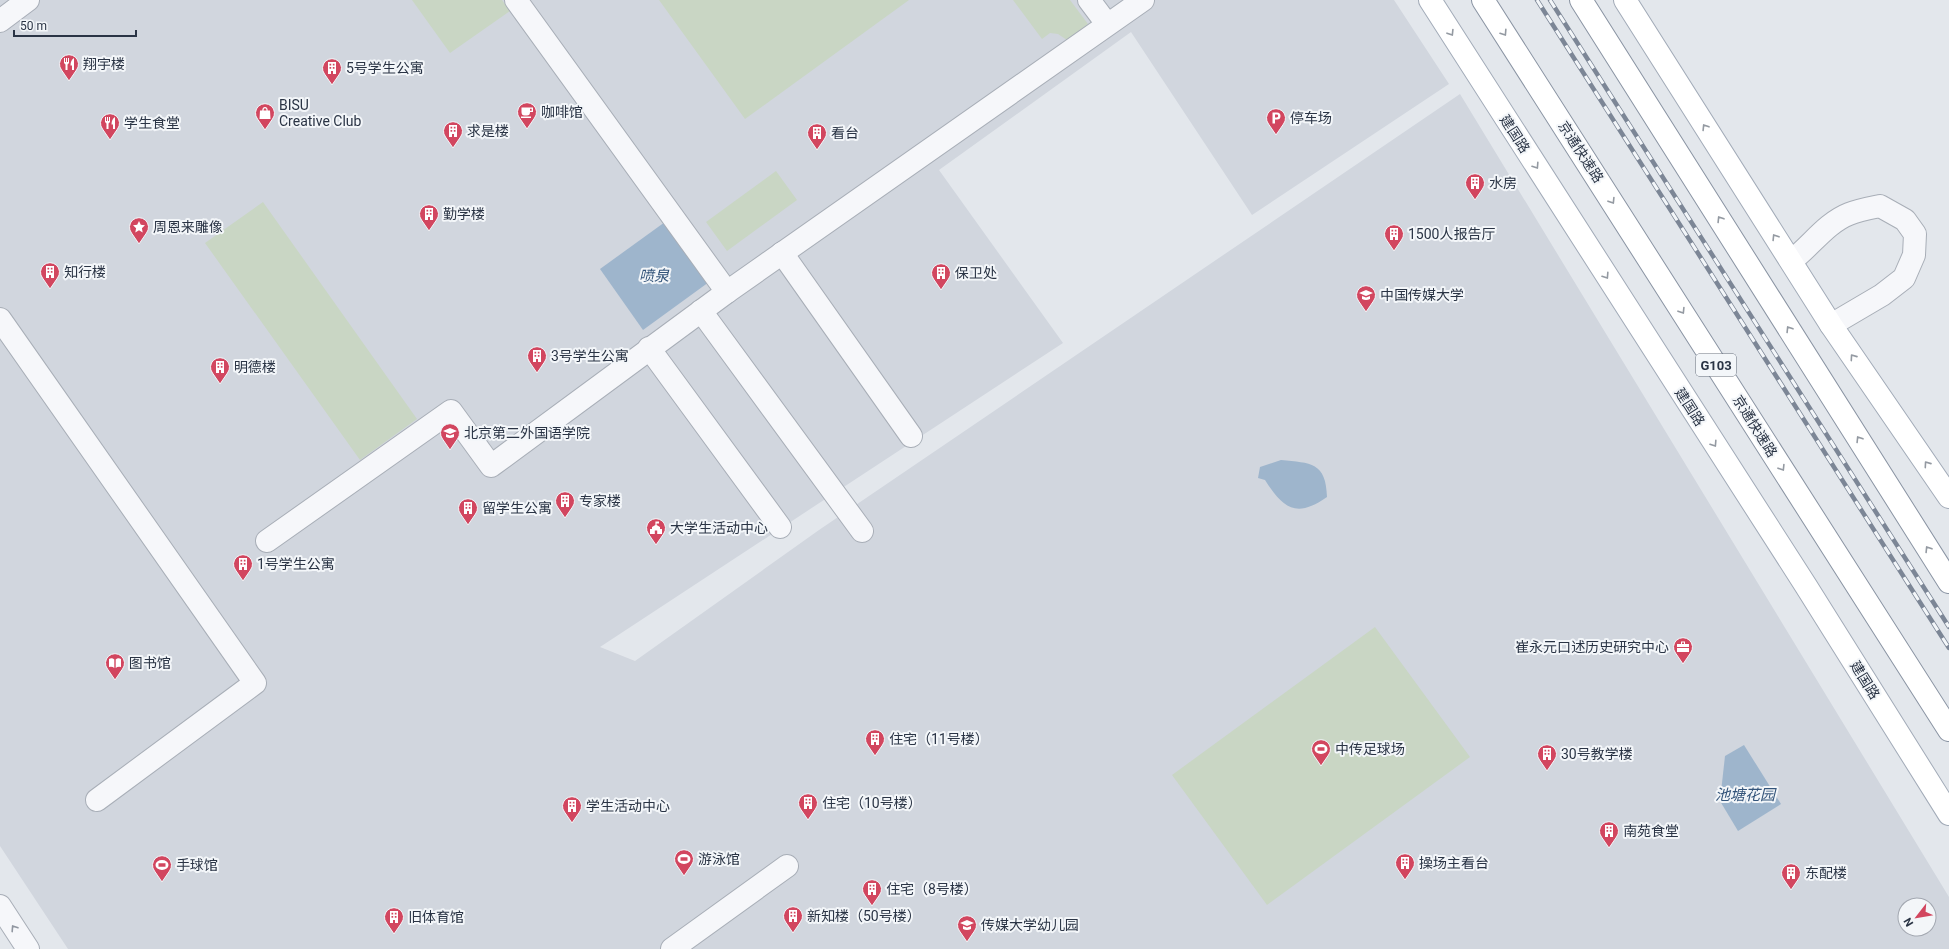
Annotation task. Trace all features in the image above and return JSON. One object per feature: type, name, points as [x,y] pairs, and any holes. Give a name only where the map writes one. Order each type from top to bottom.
[{"type":"main road","name":"建国路","points":[[1430,0],[1806,586],[1949,814]]},
{"type":"main road","name":"京通快速路","points":[[1483,0],[1949,730]]},
{"type":"main road","points":[[1581,0],[1949,582]]},
{"type":"main road","points":[[1625,0],[1831,326],[1949,496]]},
{"type":"street","points":[[0,21],[28,0]]},
{"type":"street","points":[[516,0],[728,292]]},
{"type":"street","points":[[1089,0],[1107,24]]},
{"type":"street","points":[[267,541],[451,411],[491,466],[649,348],[1143,0]]},
{"type":"street","points":[[1791,261],[1806,250],[1824,230],[1848,214],[1880,206],[1905,220],[1915,234],[1914,255],[1904,278],[1882,295],[1831,326]]},
{"type":"street","points":[[782,253],[911,436]]},
{"type":"street","points":[[701,311],[862,531]]},
{"type":"street","points":[[0,319],[255,683],[97,800]]},
{"type":"street","points":[[649,348],[780,527]]},
{"type":"street","points":[[672,949],[786,866]]},
{"type":"street","points":[[0,906],[28,949]]},
{"type":"shaded area","points":[[0,0],[1394,0],[1449,84],[1252,215],[1131,32],[939,170],[1063,343],[600,647],[635,661],[819,530],[1460,94],[1949,897],[1949,949],[68,949],[0,846]]},
{"type":"green space","points":[[412,0],[502,0],[510,11],[450,53]]},
{"type":"green space","points":[[659,0],[909,0],[745,119]]},
{"type":"green space","points":[[1013,0],[1070,0],[1088,24],[1067,40],[1058,34],[1050,33],[1042,39]]},
{"type":"green space","points":[[776,171],[797,200],[727,251],[706,222]]},
{"type":"green space","points":[[263,202],[417,419],[360,460],[205,243]]},
{"type":"green space","name":"中传足球场","points":[[1375,627],[1470,757],[1267,905],[1172,775]]},
{"type":"water","name":"喷泉","points":[[665,222],[709,282],[643,330],[600,269]]},
{"type":"water","points":[[1281,460],[1301,462],[1315,466],[1324,477],[1327,497],[1307,508],[1299,509],[1284,503],[1278,498],[1265,480],[1258,478],[1260,467]]},
{"type":"water","name":"池塘花园","points":[[1744,745],[1781,804],[1738,831],[1720,801],[1725,756]]},
{"type":"railway","points":[[1537,0],[1949,648]]},
{"type":"railway","points":[[1550,0],[1949,627]]},
{"type":"place","name":"翔宇楼","points":[[69,81]]},
{"type":"place","name":"5号学生公寓","points":[[332,85]]},
{"type":"place","name":"咖啡馆","points":[[527,129]]},
{"type":"place","name":"BISU Creative Club","points":[[265,130]]},
{"type":"place","name":"停车场","points":[[1276,135]]},
{"type":"place","name":"学生食堂","points":[[110,140]]},
{"type":"place","name":"求是楼","points":[[453,148]]},
{"type":"place","name":"看台","points":[[817,150]]},
{"type":"place","name":"水房","points":[[1475,200]]},
{"type":"place","name":"勤学楼","points":[[429,231]]},
{"type":"place","name":"周恩来雕像","points":[[139,244]]},
{"type":"place","name":"1500人报告厅","points":[[1394,251]]},
{"type":"place","name":"知行楼","points":[[50,289]]},
{"type":"place","name":"保卫处","points":[[941,290]]},
{"type":"place","name":"中国传媒大学","points":[[1366,312]]},
{"type":"place","name":"3号学生公寓","points":[[537,373]]},
{"type":"place","name":"明德楼","points":[[220,384]]},
{"type":"place","name":"北京第二外国语学院","points":[[450,450]]},
{"type":"place","name":"专家楼","points":[[565,518]]},
{"type":"place","name":"留学生公寓","points":[[468,525]]},
{"type":"place","name":"大学生活动中心","points":[[656,545]]},
{"type":"place","name":"1号学生公寓","points":[[243,581]]},
{"type":"place","name":"崔永元口述历史研究中心","points":[[1683,664]]},
{"type":"place","name":"图书馆","points":[[115,680]]},
{"type":"place","name":"住宅（11号楼）","points":[[875,756]]},
{"type":"place","name":"中传足球场","points":[[1321,766]]},
{"type":"place","name":"30号教学楼","points":[[1547,771]]},
{"type":"place","name":"住宅（10号楼）","points":[[808,820]]},
{"type":"place","name":"学生活动中心","points":[[572,823]]},
{"type":"place","name":"南苑食堂","points":[[1609,848]]},
{"type":"place","name":"游泳馆","points":[[684,876]]},
{"type":"place","name":"操场主看台","points":[[1405,880]]},
{"type":"place","name":"手球馆","points":[[162,882]]},
{"type":"place","name":"东配楼","points":[[1791,890]]},
{"type":"place","name":"住宅（8号楼）","points":[[872,906]]},
{"type":"place","name":"新知楼（50号楼）","points":[[793,933]]},
{"type":"place","name":"旧体育馆","points":[[394,934]]},
{"type":"place","name":"传媒大学幼儿园","points":[[967,942]]}]
